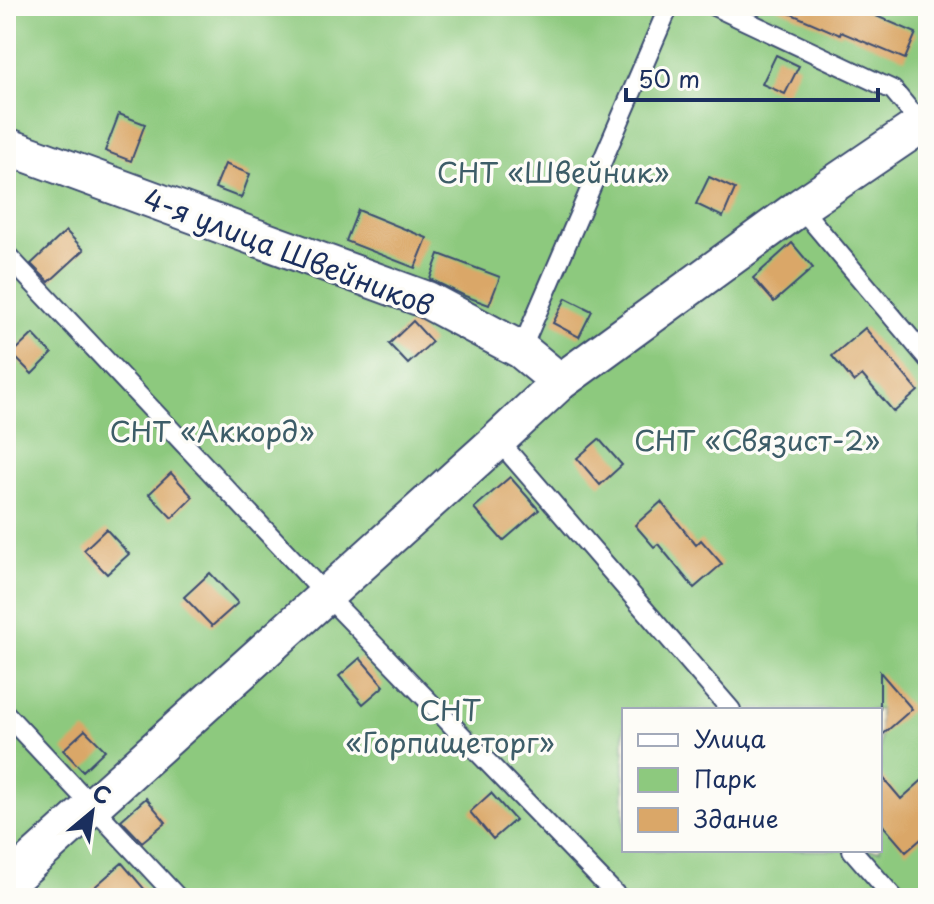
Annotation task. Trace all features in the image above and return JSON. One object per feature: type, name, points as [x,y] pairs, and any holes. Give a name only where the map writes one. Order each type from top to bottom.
[{"type":"street","points":[[6,884],[560,382],[800,207],[925,122]]},
{"type":"street","name":"4-я улица Швейников","points":[[6,146],[427,300],[521,350],[560,382]]},
{"type":"lane","points":[[521,350],[669,6]]},
{"type":"lane","points":[[714,6],[893,90],[925,122]]},
{"type":"lane","points":[[800,207],[928,359]]},
{"type":"lane","points":[[6,254],[326,595],[619,898]]},
{"type":"lane","points":[[498,440],[729,708]]},
{"type":"lane","points":[[6,714],[178,898]]},
{"type":"lane","points":[[854,852],[894,898]]},
{"type":"green space","points":[[6,6],[928,6],[928,898],[6,898]]},
{"type":"building","points":[[773,6],[853,6],[916,33],[905,59]]},
{"type":"building","points":[[776,55],[799,66],[785,94],[762,84]]},
{"type":"building","points":[[119,114],[145,124],[131,161],[105,151]]},
{"type":"building","points":[[225,164],[250,174],[241,198],[215,188]]},
{"type":"building","points":[[709,177],[735,189],[723,217],[696,204]]},
{"type":"building","points":[[358,210],[427,238],[415,268],[346,241]]},
{"type":"building","points":[[66,231],[84,250],[49,282],[31,264]]},
{"type":"building","points":[[792,243],[813,268],[774,302],[753,278]]},
{"type":"building","points":[[439,254],[500,277],[489,305],[430,279]]},
{"type":"building","points":[[566,298],[592,311],[579,337],[553,323]]},
{"type":"building","points":[[413,321],[432,342],[408,364],[389,344]]},
{"type":"building","points":[[865,328],[918,391],[894,412],[862,375],[854,382],[832,356]]},
{"type":"building","points":[[33,334],[52,354],[32,374],[12,354]]},
{"type":"building","points":[[599,439],[622,465],[600,485],[577,458]]},
{"type":"building","points":[[171,473],[193,497],[172,518],[149,494]]},
{"type":"building","points":[[510,477],[539,510],[503,541],[474,508]]},
{"type":"building","points":[[661,502],[696,545],[701,540],[722,564],[694,588],[658,544],[654,547],[635,525]]},
{"type":"building","points":[[106,529],[129,554],[107,574],[84,550]]},
{"type":"building","points":[[210,573],[238,603],[212,626],[184,597]]},
{"type":"building","points":[[360,658],[384,686],[363,704],[339,676]]},
{"type":"building","points":[[880,672],[912,709],[882,735]]},
{"type":"building","points":[[85,730],[105,750],[83,771],[63,750]]},
{"type":"building","points":[[928,775],[928,833],[906,852],[882,824],[882,776],[901,799]]},
{"type":"building","points":[[491,793],[515,820],[493,839],[470,812]]},
{"type":"building","points":[[146,798],[166,822],[142,842],[121,820]]},
{"type":"building","points":[[122,863],[152,898],[82,898]]},
{"type":"park label","name":"СНТ «Швейник»","points":[[553,171]]},
{"type":"park label","name":"СНТ «Аккорд»","points":[[212,430]]},
{"type":"park label","name":"СНТ «Связист-2»","points":[[757,439]]},
{"type":"park label","name":"СНТ «Горпищеторг»","points":[[450,725]]}]
